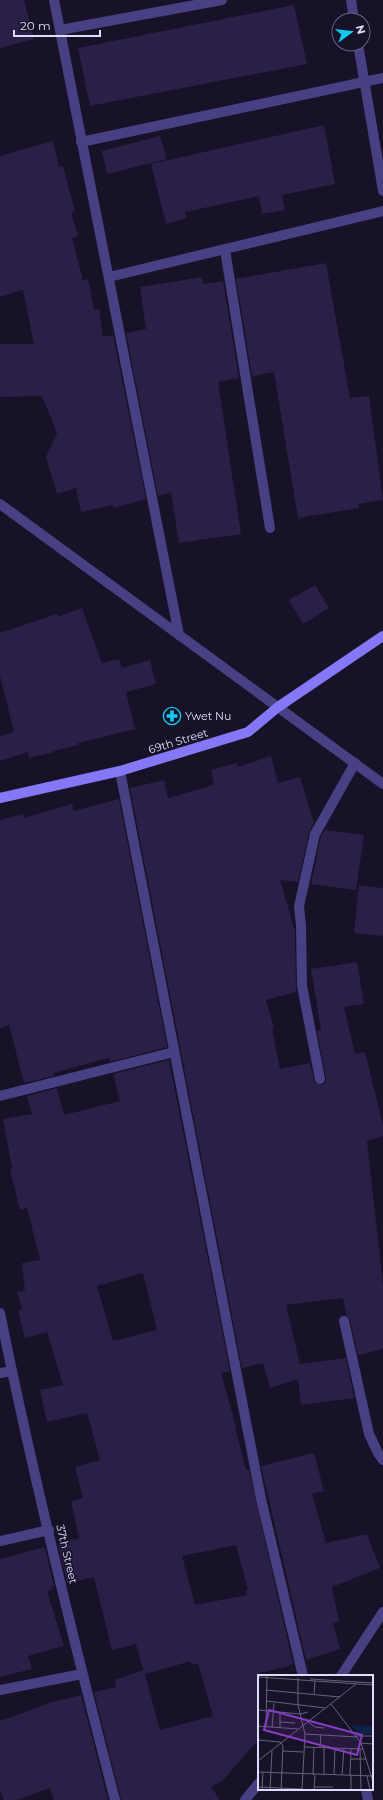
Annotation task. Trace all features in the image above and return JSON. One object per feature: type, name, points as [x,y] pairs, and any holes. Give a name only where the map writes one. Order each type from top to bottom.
[{"type":"main road","name":"69th Street","points":[[0,798],[120,772],[248,732],[278,706],[383,636]]},
{"type":"street","points":[[54,0],[179,635]]},
{"type":"street","points":[[60,30],[222,0]]},
{"type":"street","points":[[351,0],[353,12]]},
{"type":"street","points":[[359,52],[383,191]]},
{"type":"street","points":[[81,142],[383,78]]},
{"type":"street","points":[[109,277],[383,211]]},
{"type":"street","points":[[225,250],[270,528]]},
{"type":"street","points":[[0,504],[383,784]]},
{"type":"street","points":[[320,1079],[302,986],[301,925],[299,906],[315,834],[355,763]]},
{"type":"street","points":[[120,772],[261,1500],[303,1675]]},
{"type":"street","points":[[0,1096],[174,1052]]},
{"type":"street","name":"37th Street","points":[[0,1312],[12,1371],[82,1674],[115,1800]]},
{"type":"street","points":[[344,1321],[369,1434],[378,1454],[383,1460]]},
{"type":"street","points":[[0,1373],[12,1371]]},
{"type":"street","points":[[0,1541],[49,1530]]},
{"type":"street","points":[[342,1675],[383,1612]]},
{"type":"street","points":[[0,1690],[82,1674]]},
{"type":"street","points":[[245,1800],[258,1784]]},
{"type":"street","points":[[366,1790],[368,1800]]},
{"type":"building","points":[[0,0],[24,0],[34,39],[0,48]]},
{"type":"building","points":[[294,5],[307,64],[90,106],[78,48]]},
{"type":"building","points":[[324,125],[335,184],[282,195],[285,210],[262,214],[259,196],[185,212],[187,218],[166,224],[151,164]]},
{"type":"building","points":[[160,136],[167,159],[107,174],[102,151]]},
{"type":"building","points":[[53,141],[59,167],[63,166],[75,212],[71,213],[78,236],[72,238],[83,280],[88,279],[94,310],[99,309],[103,337],[113,335],[146,499],[114,508],[113,505],[81,512],[76,488],[57,494],[46,457],[57,433],[42,396],[0,397],[0,344],[34,344],[23,290],[0,297],[0,156]]},
{"type":"building","points":[[326,263],[350,398],[369,396],[383,500],[358,504],[359,508],[298,518],[274,372],[252,376],[236,279]]},
{"type":"building","points":[[202,277],[203,284],[223,281],[239,378],[218,382],[241,534],[179,543],[171,492],[158,496],[126,333],[146,329],[140,287]]},
{"type":"building","points":[[315,585],[329,608],[303,624],[289,600]]},
{"type":"building","points":[[82,608],[102,663],[119,659],[122,668],[150,660],[156,684],[126,692],[135,729],[78,743],[79,745],[29,758],[28,752],[0,761],[0,736],[14,732],[0,676],[0,633],[57,614],[57,617]]},
{"type":"building","points":[[271,756],[278,783],[300,777],[314,823],[309,833],[298,882],[280,880],[295,931],[296,992],[266,1000],[274,1028],[272,1029],[280,1069],[310,1063],[315,1083],[321,1085],[325,1084],[326,1078],[317,1031],[321,1030],[311,969],[357,962],[364,1004],[344,1007],[355,1054],[365,1052],[383,1125],[383,1136],[367,1141],[383,1285],[383,1349],[358,1355],[350,1320],[346,1315],[343,1298],[286,1305],[300,1364],[346,1358],[354,1398],[301,1405],[298,1379],[270,1388],[263,1363],[242,1368],[130,788],[164,780],[168,798],[214,785],[211,770],[237,763],[238,767]]},
{"type":"building","points":[[119,799],[167,1047],[110,1062],[109,1058],[53,1073],[54,1076],[24,1083],[9,1025],[0,1028],[0,820],[23,814],[24,818],[72,804],[74,811]]},
{"type":"building","points":[[325,830],[364,835],[356,890],[311,884],[321,836]]},
{"type":"building","points":[[359,885],[383,888],[383,936],[354,933]]},
{"type":"building","points":[[169,1060],[230,1371],[221,1373],[246,1470],[249,1470],[293,1664],[259,1673],[258,1740],[222,1781],[211,1787],[220,1800],[121,1800],[94,1692],[116,1687],[115,1680],[143,1670],[136,1644],[112,1650],[94,1577],[67,1583],[58,1544],[79,1538],[71,1501],[83,1498],[75,1467],[100,1460],[87,1413],[47,1422],[40,1390],[63,1385],[47,1332],[25,1338],[18,1311],[22,1309],[17,1292],[25,1290],[22,1263],[40,1260],[27,1208],[20,1210],[10,1169],[12,1168],[3,1119],[32,1114],[27,1096],[57,1088],[64,1115],[120,1101],[113,1074]],"holes":[[[143,1273],[157,1330],[113,1341],[97,1286]],[[236,1545],[248,1590],[246,1591],[247,1595],[195,1605],[182,1556]],[[191,1661],[191,1665],[198,1663],[213,1716],[160,1730],[145,1674]]]},
{"type":"building","points":[[314,1453],[324,1491],[312,1494],[326,1543],[367,1534],[380,1568],[332,1587],[339,1622],[333,1623],[340,1649],[306,1660],[261,1466]]},
{"type":"building","points":[[45,1547],[54,1586],[51,1587],[52,1590],[47,1591],[64,1646],[28,1656],[32,1669],[0,1677],[0,1559]]},
{"type":"building","points":[[81,1695],[108,1800],[54,1800],[50,1788],[16,1800],[4,1800],[0,1790],[0,1721],[53,1702]]},
{"type":"place","name":"Ywet Nu","points":[[172,716]]}]
